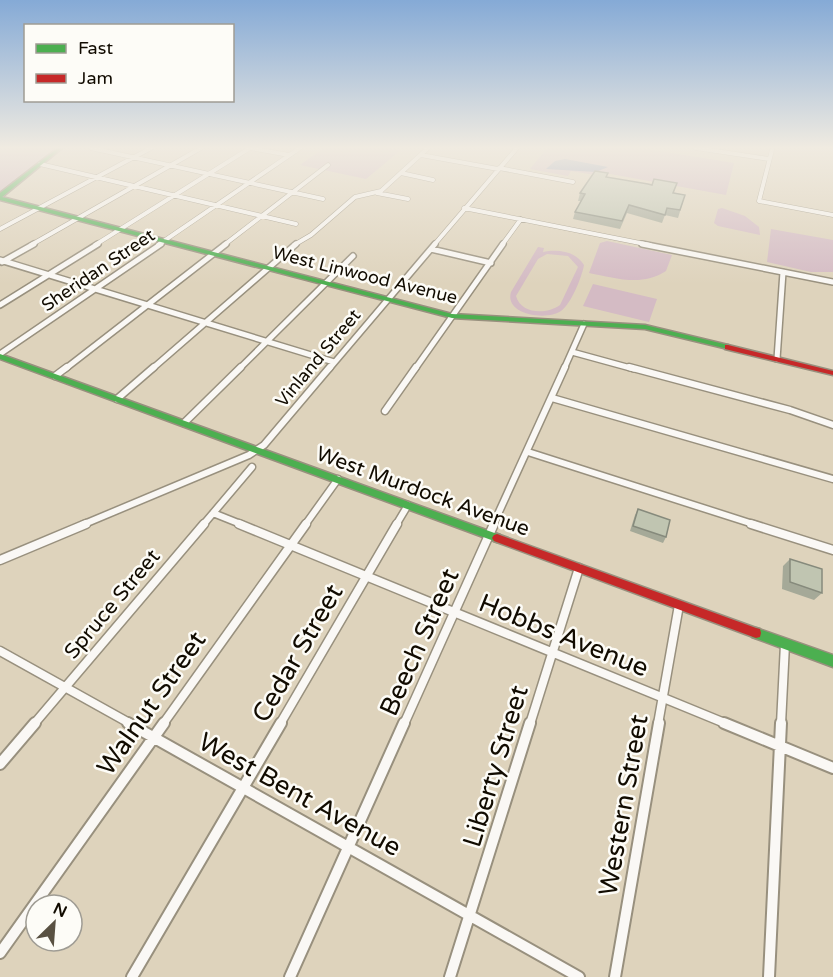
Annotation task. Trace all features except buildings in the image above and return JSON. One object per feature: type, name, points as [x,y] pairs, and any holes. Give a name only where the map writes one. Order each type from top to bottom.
[{"type":"street","points":[[0,229],[65,194]]},
{"type":"street","points":[[2,262],[122,194]]},
{"type":"street","points":[[168,194],[296,224]]},
{"type":"street","name":"Sheridan Street","points":[[0,355],[233,194]]},
{"type":"street","points":[[55,376],[293,194]]},
{"type":"street","points":[[297,194],[323,199]]},
{"type":"street","points":[[117,399],[268,268],[355,197],[374,194]]},
{"type":"street","points":[[380,194],[408,199]]},
{"type":"street","name":"Vinland Street","points":[[0,560],[264,445],[477,194]]},
{"type":"street","points":[[761,194],[760,201],[833,215]]},
{"type":"street","points":[[0,305],[174,195]]},
{"type":"street","name":"West Linwood Avenue","points":[[0,197],[452,316],[645,327],[833,373]]},
{"type":"street","points":[[464,208],[833,282]]},
{"type":"street","points":[[385,411],[521,219]]},
{"type":"street","points":[[431,249],[490,262]]},
{"type":"street","points":[[184,423],[353,256]]},
{"type":"street","points":[[2,262],[334,362]]},
{"type":"street","points":[[777,359],[783,272]]},
{"type":"street","name":"Beech Street","points":[[290,977],[584,324]]},
{"type":"street","points":[[572,352],[790,410],[833,425]]},
{"type":"street","name":"West Murdock Avenue","points":[[0,355],[833,661]]},
{"type":"street","points":[[552,398],[833,479]]},
{"type":"street","points":[[528,452],[833,549]]},
{"type":"street","name":"Spruce Street","points":[[0,764],[252,467]]},
{"type":"street","name":"Walnut Street","points":[[0,953],[338,479]]},
{"type":"street","name":"Cedar Street","points":[[132,977],[408,505]]},
{"type":"street","name":"Hobbs Avenue","points":[[213,513],[833,768]]},
{"type":"street","name":"Liberty Street","points":[[450,977],[579,568]]},
{"type":"street","name":"Western Street","points":[[615,977],[680,605]]},
{"type":"street","points":[[769,977],[784,644]]},
{"type":"street","name":"West Bent Avenue","points":[[0,651],[579,977]]},
{"type":"shaded area","points":[[722,208],[745,216],[759,227],[760,235],[718,226],[714,223],[718,209]]},
{"type":"shaded area","points":[[771,229],[833,240],[833,272],[811,272],[767,262]]},
{"type":"shaded area","points":[[607,241],[672,255],[666,271],[648,279],[618,279],[589,273],[600,243]]},
{"type":"shaded area","points":[[538,247],[544,248],[543,252],[560,251],[571,254],[581,260],[584,265],[569,303],[555,314],[537,315],[520,311],[511,300],[511,292]],"holes":[[[547,254],[568,256],[578,267],[560,305],[541,311],[523,306],[516,296],[538,259]]]},
{"type":"shaded area","points":[[593,284],[657,299],[649,322],[583,306]]},
{"type":"traffic: fast","points":[[0,198],[452,316],[645,327],[728,347]]},
{"type":"traffic: fast","points":[[0,356],[497,538]]},
{"type":"traffic: fast","points":[[756,633],[833,661]]},
{"type":"traffic: jam","points":[[728,347],[833,373]]},
{"type":"traffic: jam","points":[[497,538],[756,633]]}]
